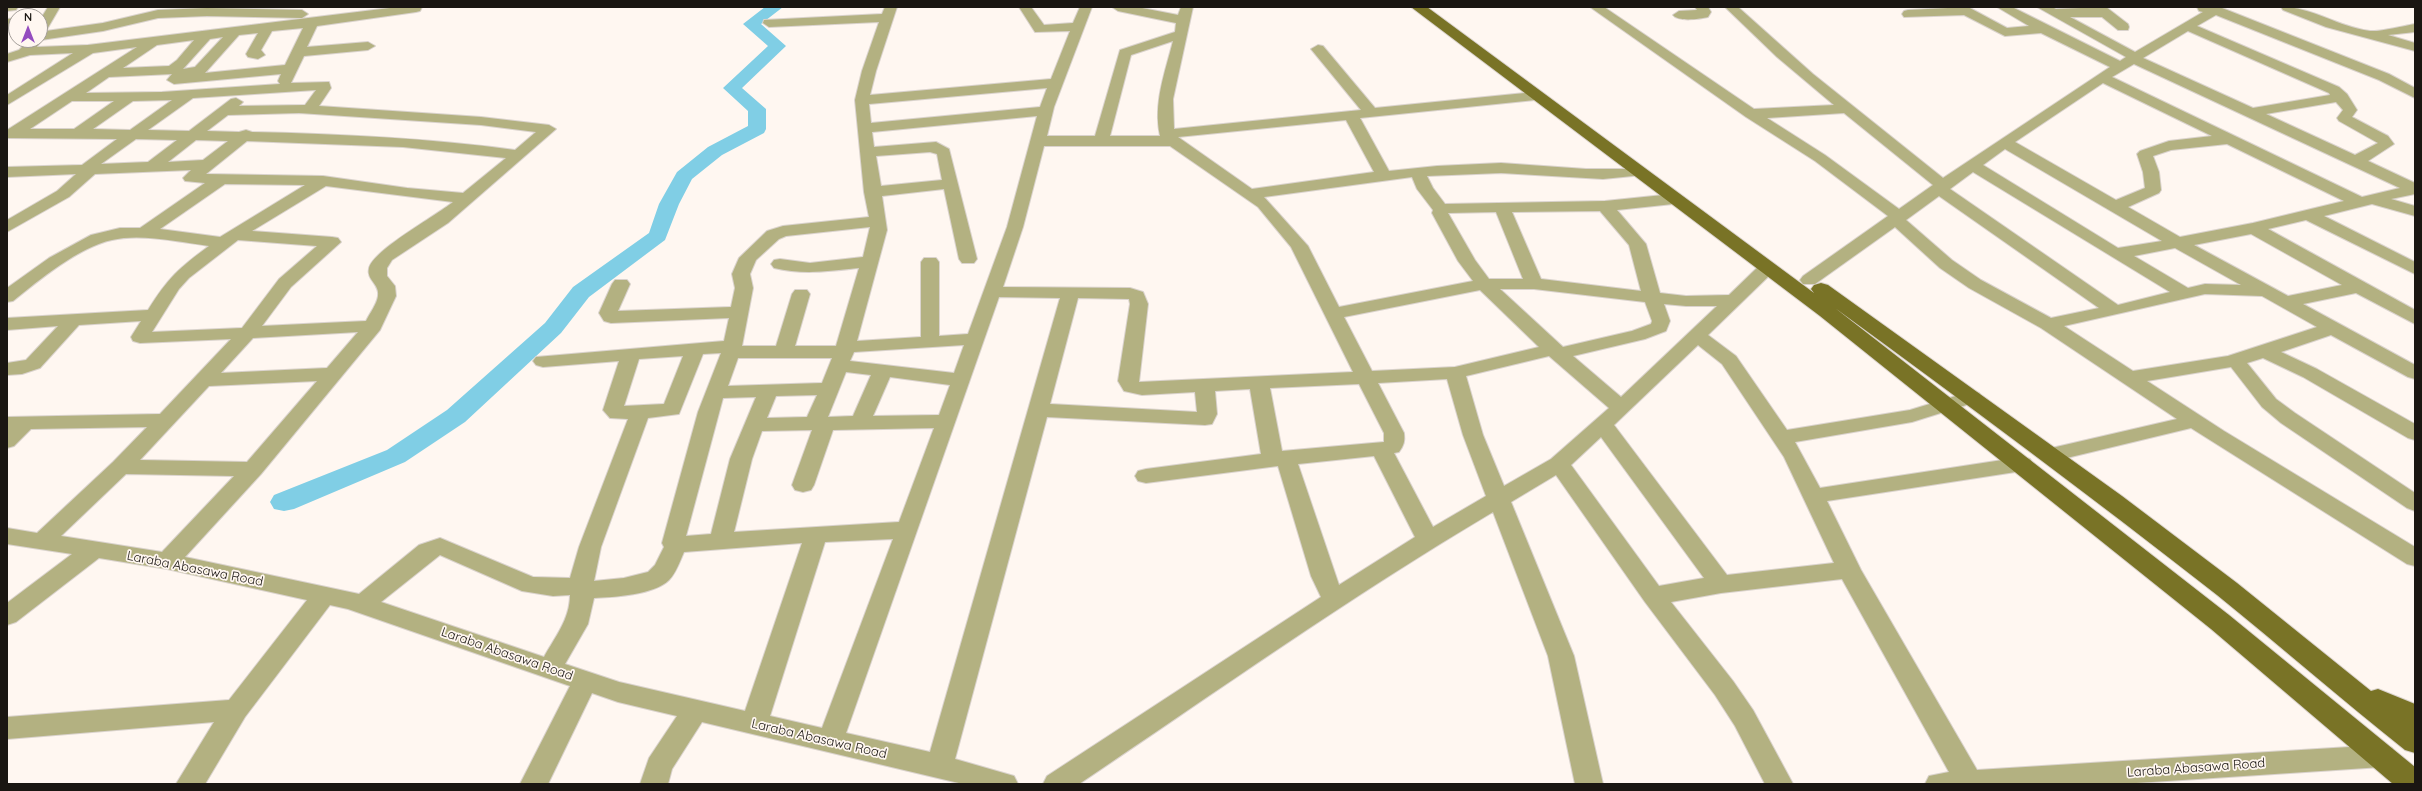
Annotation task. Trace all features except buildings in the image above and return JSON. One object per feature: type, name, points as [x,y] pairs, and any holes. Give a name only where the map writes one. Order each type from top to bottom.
[{"type":"main road","points":[[1418,7],[1535,96],[1767,268],[2022,464],[2220,622],[2414,784]]},
{"type":"main road","points":[[1437,7],[2050,455],[2228,590],[2332,676],[2415,741]]},
{"type":"main road","points":[[2332,676],[2415,717]]},
{"type":"street","points":[[7,8],[12,7]]},
{"type":"street","points":[[48,16],[54,7]]},
{"type":"street","points":[[48,35],[103,27],[148,16],[209,10],[259,10],[321,14],[346,10],[352,7]]},
{"type":"street","points":[[1025,7],[1040,29],[1078,27]]},
{"type":"street","points":[[830,742],[906,530],[962,380],[1015,227],[1046,111],[1086,7]]},
{"type":"street","points":[[1118,7],[1184,20]]},
{"type":"street","points":[[1596,7],[1751,114],[1820,158],[1898,218],[1946,264],[1975,284],[2048,324],[2127,378],[2194,421],[2415,558]]},
{"type":"street","points":[[1679,16],[1704,14],[1705,12],[1701,7]]},
{"type":"street","points":[[1731,7],[1750,27],[1846,109],[1941,187],[2115,311]]},
{"type":"street","points":[[2003,7],[2043,29],[2120,66]]},
{"type":"street","points":[[2197,7],[2216,8],[2384,77],[2415,94]]},
{"type":"street","points":[[2288,7],[2331,24],[2415,47]]},
{"type":"street","points":[[26,51],[89,49],[120,46],[312,23],[416,8]]},
{"type":"street","points":[[1809,280],[1941,187],[2120,66],[2216,8]]},
{"type":"street","points":[[1908,14],[1963,9],[2005,32],[2043,29]]},
{"type":"street","points":[[182,39],[209,10]]},
{"type":"street","points":[[2049,10],[2101,10],[2123,27]]},
{"type":"street","points":[[2049,10],[2134,57],[2250,113],[2356,161],[2414,191]]},
{"type":"street","points":[[103,27],[116,12]]},
{"type":"street","points":[[769,23],[889,12],[881,40],[869,71],[862,100],[872,192],[879,230],[842,355],[829,390],[803,485]]},
{"type":"street","points":[[120,46],[146,22],[148,16]]},
{"type":"street","points":[[1146,476],[1280,459],[1381,449],[1392,447],[1395,441],[1394,433],[1300,246],[1264,204],[1247,194],[1170,138],[1164,121],[1169,81],[1184,20]]},
{"type":"street","points":[[1101,141],[1125,53],[1184,20]]},
{"type":"street","points":[[312,23],[273,109],[243,136],[205,165],[191,178],[323,181],[407,193],[465,198]]},
{"type":"street","points":[[2187,26],[2334,90],[2342,97],[2350,110],[2344,118],[2383,140],[2386,144],[2356,161]]},
{"type":"street","points":[[258,55],[253,54],[254,50],[268,28]]},
{"type":"street","points":[[2347,41],[2386,30],[2415,28]]},
{"type":"street","points":[[236,32],[199,71],[181,73],[174,80],[291,69]]},
{"type":"street","points":[[107,73],[172,70],[182,63],[205,36]]},
{"type":"street","points":[[9,135],[71,97],[153,42]]},
{"type":"street","points":[[299,52],[368,46]]},
{"type":"street","points":[[7,58],[20,55],[28,48]]},
{"type":"street","points":[[7,101],[89,49]]},
{"type":"street","points":[[1318,49],[1372,114]]},
{"type":"street","points":[[2103,78],[2229,139],[2365,201],[2415,211]]},
{"type":"street","points":[[862,100],[1056,83]]},
{"type":"street","points":[[71,97],[188,95],[324,85],[324,88],[309,110]]},
{"type":"street","points":[[153,166],[195,135],[249,90]]},
{"type":"street","points":[[7,227],[63,194],[90,170],[90,165],[188,95]]},
{"type":"street","points":[[1037,141],[1101,141],[1170,138],[1535,96]]},
{"type":"street","points":[[77,134],[129,97]]},
{"type":"street","points":[[2250,113],[2342,97]]},
{"type":"street","points":[[167,561],[253,469],[373,326],[387,296],[386,286],[378,277],[378,268],[385,257],[398,247],[433,226],[549,129],[481,121],[309,110],[273,109],[225,111]]},
{"type":"street","points":[[1751,114],[1846,109]]},
{"type":"street","points":[[864,128],[1046,111]]},
{"type":"street","points":[[1351,116],[1384,176]]},
{"type":"street","points":[[9,135],[195,135],[414,142],[458,145],[519,155]]},
{"type":"street","points":[[2117,206],[2153,190],[2151,172],[2145,154],[2169,146],[2229,139]]},
{"type":"street","points":[[2006,143],[2117,206],[2178,243],[2415,373]]},
{"type":"street","points":[[868,152],[936,147],[944,152],[968,259]]},
{"type":"street","points":[[7,172],[205,165]]},
{"type":"street","points":[[1973,165],[2115,253],[2186,294]]},
{"type":"street","points":[[1247,194],[1384,176],[1501,168],[1599,176],[1637,172]]},
{"type":"street","points":[[7,184],[26,171]]},
{"type":"street","points":[[1418,173],[1425,189],[1441,210],[1440,213],[1467,261],[1484,284],[1556,351],[1622,408]]},
{"type":"street","points":[[142,234],[221,178]]},
{"type":"street","points":[[323,181],[229,239],[172,286],[140,337],[152,338],[373,326]]},
{"type":"street","points":[[872,192],[951,184]]},
{"type":"street","points":[[2115,253],[2178,243],[2253,228],[2365,201],[2414,191]]},
{"type":"street","points":[[1441,210],[1502,207],[1605,206],[1673,199]]},
{"type":"street","points":[[992,292],[1071,292],[1130,294],[1137,296],[1139,304],[1128,381],[1131,387],[1142,389],[1455,373],[1638,335],[1660,327],[1662,321],[1652,298],[1637,244],[1605,206]]},
{"type":"street","points":[[1502,207],[1534,284]]},
{"type":"street","points":[[2309,215],[2415,269]]},
{"type":"street","points":[[676,546],[673,543],[715,392],[732,349],[744,288],[741,274],[748,258],[774,234],[791,230],[878,221]]},
{"type":"street","points":[[2253,228],[2415,318]]},
{"type":"street","points":[[7,297],[68,256],[100,237],[118,233],[229,239],[332,242],[285,283],[247,333],[121,467],[41,542]]},
{"type":"street","points":[[2397,260],[2415,254]]},
{"type":"street","points":[[780,264],[810,268],[871,261]]},
{"type":"street","points":[[930,262],[930,342]]},
{"type":"street","points":[[1057,784],[1334,600],[1428,540],[1499,501],[1558,464],[1622,408],[1736,300],[1767,268]]},
{"type":"street","points":[[621,284],[608,313],[611,317],[739,312]]},
{"type":"street","points":[[1334,314],[1484,284],[1534,284],[1686,301],[1736,300]]},
{"type":"street","points":[[2286,302],[2358,287]]},
{"type":"street","points":[[2048,324],[2115,311],[2205,289],[2266,292]]},
{"type":"street","points":[[940,766],[1071,292]]},
{"type":"street","points":[[784,352],[801,294]]},
{"type":"street","points":[[7,324],[154,315]]},
{"type":"street","points":[[9,370],[28,366],[38,360],[74,320]]},
{"type":"street","points":[[2127,378],[2235,360],[2306,335],[2334,328]]},
{"type":"street","points":[[1698,336],[1729,360],[1794,456],[1849,570],[1969,782]]},
{"type":"street","points":[[543,361],[695,349],[732,349],[842,355],[930,342],[976,339]]},
{"type":"street","points":[[631,355],[613,410],[617,413],[668,411],[674,408],[695,349]]},
{"type":"street","points":[[2264,351],[2310,373],[2415,433]]},
{"type":"street","points":[[842,355],[883,370],[962,380]]},
{"type":"street","points":[[2235,360],[2269,402],[2288,418],[2415,503]]},
{"type":"street","points":[[860,423],[883,370]]},
{"type":"street","points":[[1455,373],[1473,435],[1561,656],[1589,784]]},
{"type":"street","points":[[204,380],[333,374]]},
{"type":"street","points":[[1259,384],[1280,459],[1323,576],[1334,600]]},
{"type":"street","points":[[1038,410],[1205,419],[1207,414],[1204,386]]},
{"type":"street","points":[[715,392],[829,390]]},
{"type":"street","points":[[720,543],[742,459],[768,391]]},
{"type":"street","points":[[1782,437],[1898,419],[1972,397]]},
{"type":"street","points":[[550,668],[576,624],[582,605],[581,588],[590,547],[640,413]]},
{"type":"street","points":[[7,441],[16,423],[166,420]]},
{"type":"street","points":[[754,425],[947,421]]},
{"type":"street","points":[[2050,455],[2194,421]]},
{"type":"street","points":[[1603,425],[1721,584]]},
{"type":"street","points":[[1381,449],[1428,540]]},
{"type":"street","points":[[1558,464],[1653,596],[1724,688],[1744,718],[1780,784]]},
{"type":"street","points":[[1814,496],[2022,464]]},
{"type":"street","points":[[121,467],[253,469]]},
{"type":"street","points":[[676,546],[816,534],[906,530]]},
{"type":"street","points":[[754,724],[816,534]]},
{"type":"street","name":"Laraba Abasawa Road","points":[[7,536],[167,561],[324,595],[362,605],[618,692],[695,711],[940,766],[1004,784]]},
{"type":"street","points":[[362,605],[427,551],[440,546],[530,585],[581,588],[655,580],[662,574],[676,546]]},
{"type":"street","points":[[7,616],[94,550]]},
{"type":"street","points":[[1653,596],[1721,584],[1849,570]]},
{"type":"street","points":[[190,784],[236,710],[324,595]]},
{"type":"street","points":[[534,784],[586,680]]},
{"type":"street","points":[[7,728],[236,710]]},
{"type":"street","points":[[654,784],[659,766],[695,711]]},
{"type":"street","name":"Laraba Abasawa Road","points":[[1940,784],[2382,756]]},
{"type":"waterway","points":[[284,502],[396,456],[456,416],[553,328],[581,292],[658,236],[669,204],[684,176],[715,151],[757,129],[757,109],[732,88],[778,46],[751,24],[775,7]]}]
